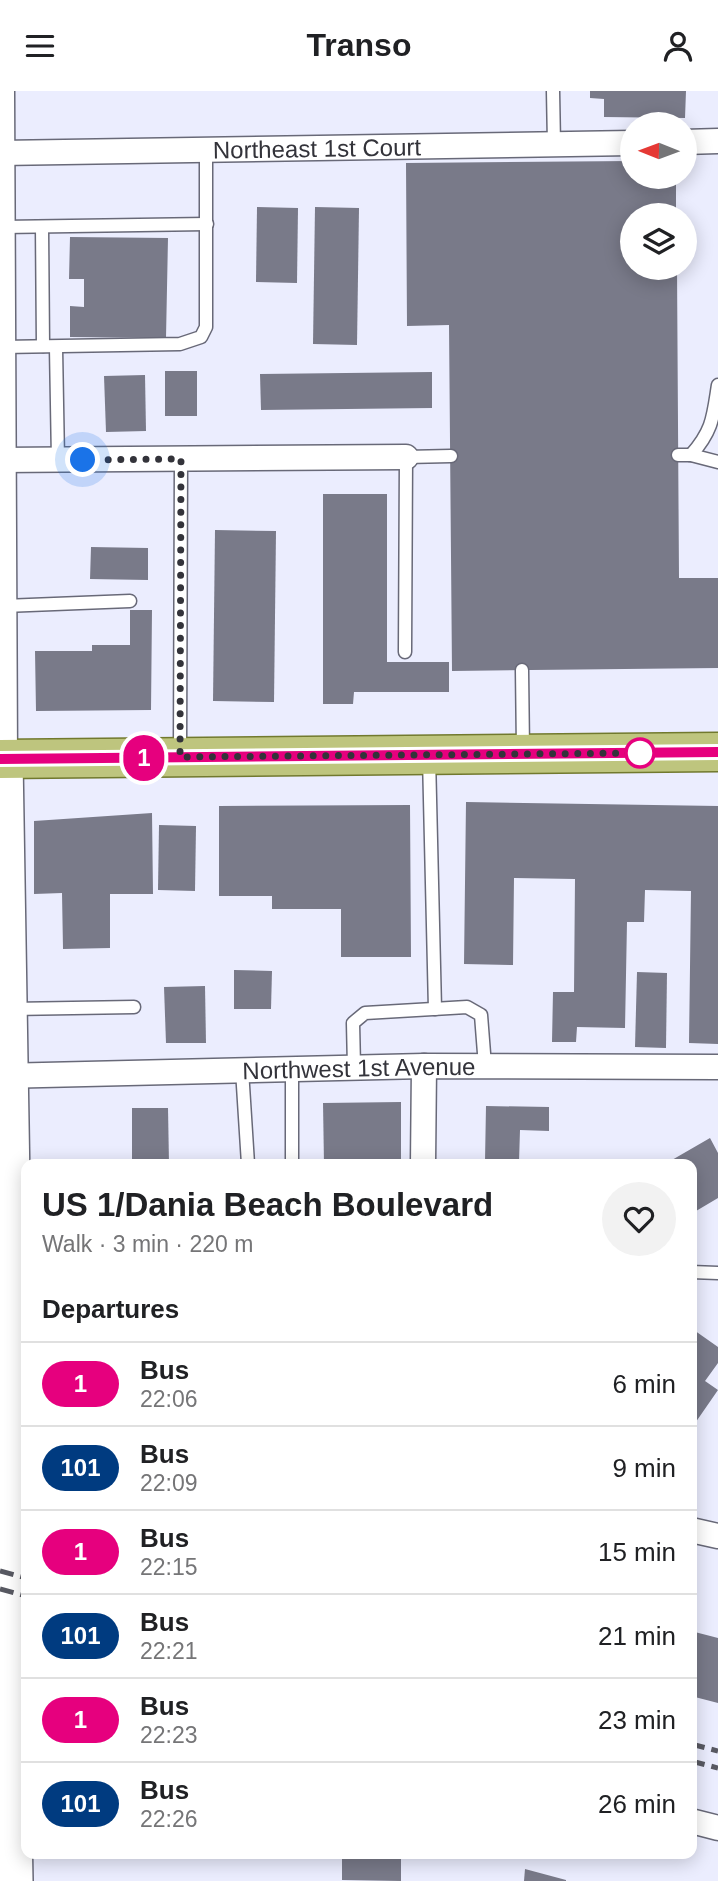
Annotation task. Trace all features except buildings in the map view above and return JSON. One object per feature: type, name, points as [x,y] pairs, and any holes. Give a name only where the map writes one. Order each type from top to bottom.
[{"type":"main road","points":[[3,759],[718,752]]},
{"type":"street","points":[[2,91],[4,904],[10,1009],[6,1075],[7,1294],[14,1365],[12,1654],[15,1881]]},
{"type":"street","points":[[697,142],[718,141]]},
{"type":"street","name":"Northeast 1st Court","points":[[2,153],[206,149],[475,154],[554,144],[620,143]]},
{"type":"street","points":[[2,460],[406,457]]},
{"type":"street","points":[[423,1159],[424,1066]]},
{"type":"street","name":"Northwest 1st Avenue","points":[[6,1075],[424,1066],[718,1067]]},
{"type":"street","points":[[697,1531],[718,1536]]},
{"type":"street","points":[[697,1823],[718,1828]]},
{"type":"lane","points":[[553,91],[554,144]]},
{"type":"lane","points":[[3,347],[180,344],[201,337],[206,327],[206,149]]},
{"type":"lane","points":[[3,227],[207,224]]},
{"type":"lane","points":[[42,227],[43,346]]},
{"type":"lane","points":[[57,348],[58,460]]},
{"type":"lane","points":[[718,385],[712,426],[703,441],[684,455],[718,462]]},
{"type":"lane","points":[[405,652],[406,457],[451,456]]},
{"type":"lane","points":[[180,757],[181,459]]},
{"type":"lane","points":[[4,606],[130,601]]},
{"type":"lane","points":[[522,670],[523,753]]},
{"type":"lane","points":[[429,755],[435,1009]]},
{"type":"lane","points":[[10,1009],[134,1007]]},
{"type":"lane","points":[[354,1067],[353,1023],[365,1013],[467,1007],[481,1015],[485,1066]]},
{"type":"lane","points":[[292,1069],[292,1159]]},
{"type":"lane","points":[[242,1070],[248,1159]]},
{"type":"lane","points":[[697,1272],[718,1273]]},
{"type":"railway","points":[[0,1571],[21,1577]]},
{"type":"railway","points":[[0,1589],[21,1595]]},
{"type":"railway","points":[[697,1746],[718,1751]]},
{"type":"railway","points":[[697,1763],[718,1768]]},
{"type":"bus line","name":"1","points":[[0,759],[718,752]]},
{"type":"route","points":[[83,460],[181,459],[180,757],[640,753]]}]
